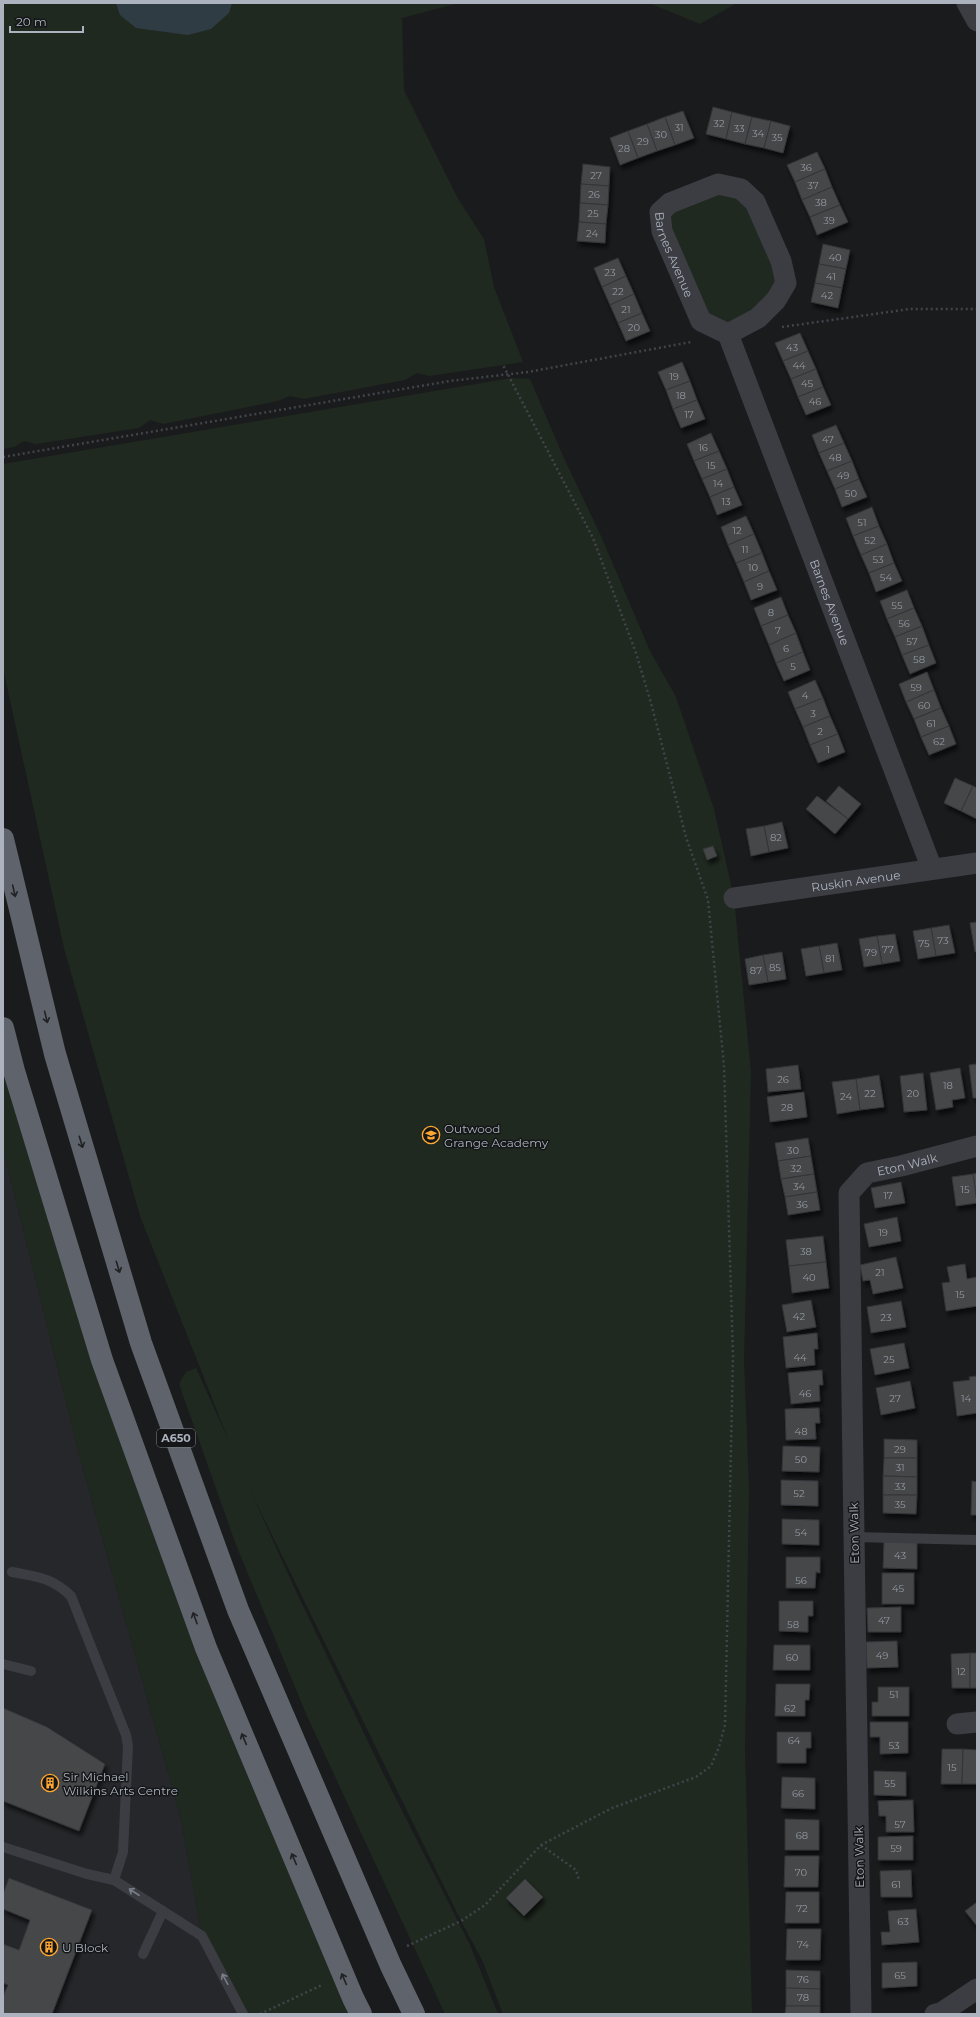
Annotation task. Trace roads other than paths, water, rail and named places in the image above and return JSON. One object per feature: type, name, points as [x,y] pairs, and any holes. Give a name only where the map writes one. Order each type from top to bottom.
[{"type":"highway","name":"A650","points":[[3,839],[55,1054],[141,1343],[238,1610],[390,1966],[414,2014]]},
{"type":"highway","points":[[3,1028],[14,1071],[102,1360],[206,1648],[361,2014]]},
{"type":"street","points":[[967,3],[977,21]]},
{"type":"street","name":"Barnes Avenue","points":[[728,334],[758,318],[776,300],[786,283],[782,261],[755,202],[741,189],[718,184],[670,203],[660,212],[662,231],[701,322],[728,334],[932,869]]},
{"type":"street","name":"Ruskin Avenue","points":[[734,898],[977,863]]},
{"type":"street","name":"Eton Walk","points":[[861,2014],[849,1193],[867,1173],[901,1166],[977,1146]]},
{"type":"street","points":[[935,2014],[941,2013],[977,1989]]},
{"type":"lane","points":[[854,1537],[977,1540]]},
{"type":"lane","points":[[12,1572],[46,1579],[59,1585],[71,1596],[126,1735],[128,1746],[123,1852],[114,1880]]},
{"type":"lane","points":[[3,1664],[31,1671]]},
{"type":"lane","points":[[3,1847],[87,1874],[114,1880],[202,1936],[243,2014]]},
{"type":"lane","points":[[143,1954],[163,1911]]},
{"type":"place","name":"Outwood Grange Academy","points":[[431,1135]]},
{"type":"place","name":"Sir Michael Wilkins Arts Centre","points":[[50,1783]]},
{"type":"place","name":"U Block","points":[[49,1947]]}]
